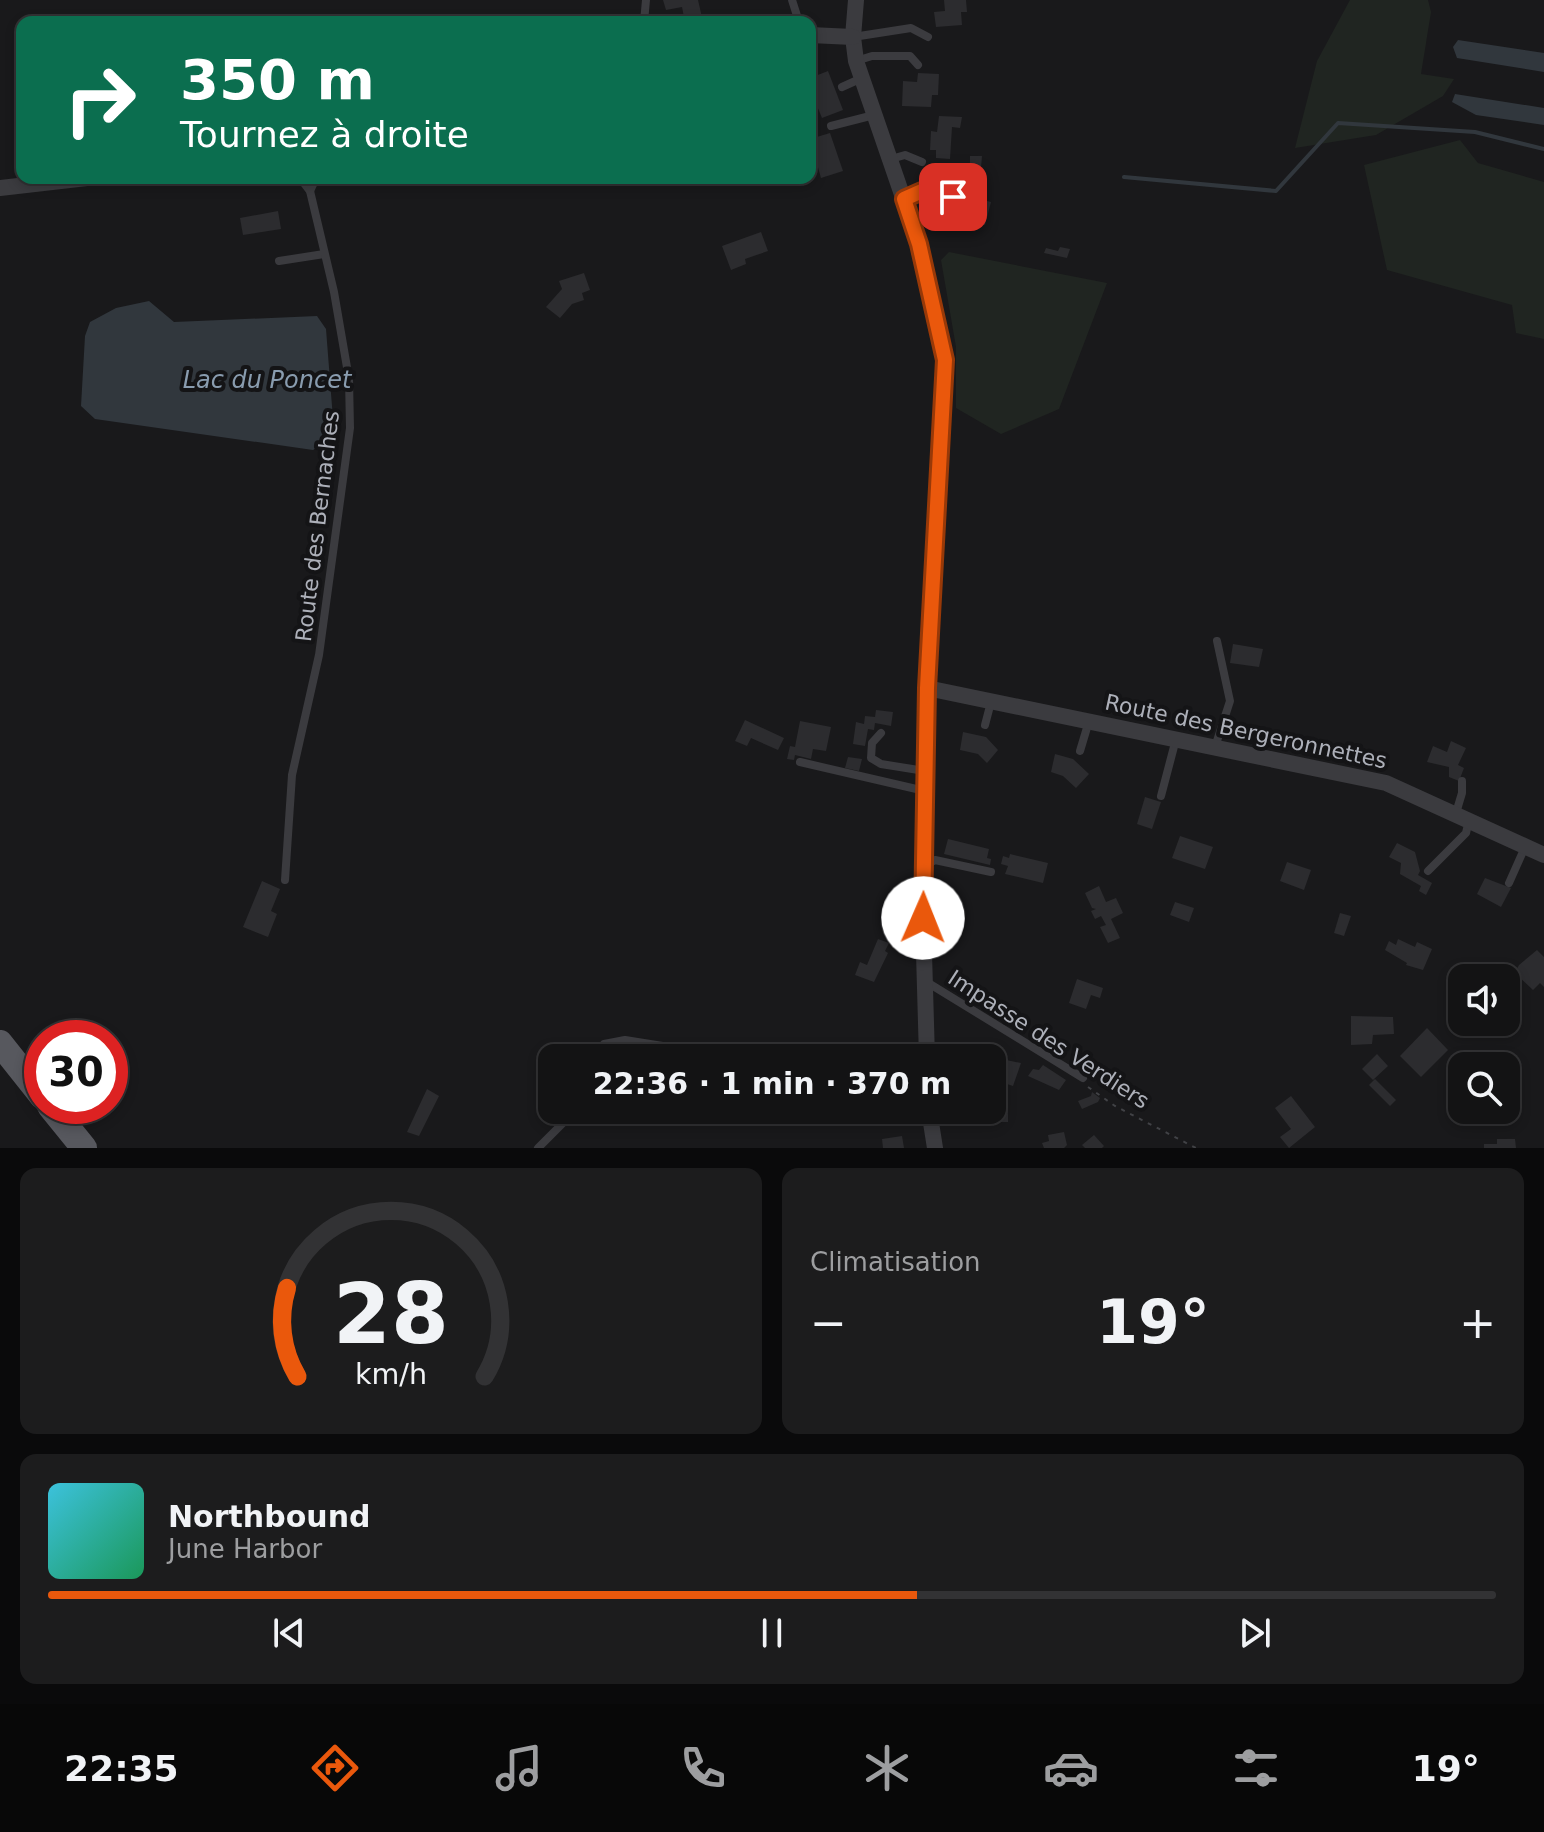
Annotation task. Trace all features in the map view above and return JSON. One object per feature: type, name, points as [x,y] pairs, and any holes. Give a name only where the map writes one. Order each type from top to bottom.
[{"type":"main road","points":[[0,1043],[24,1073]]},
{"type":"main road","points":[[65,1124],[84,1148]]},
{"type":"street","points":[[856,0],[853,37],[856,61],[919,244],[945,360],[927,688],[924,867],[927,1044]]},
{"type":"street","points":[[816,35],[853,37]]},
{"type":"street","points":[[0,188],[36,184]]},
{"type":"street","name":"Route des Bergeronnettes","points":[[927,688],[1386,783],[1544,855]]},
{"type":"street","points":[[931,1124],[935,1148]]},
{"type":"lane","points":[[853,37],[911,28],[928,37]]},
{"type":"lane","points":[[856,61],[872,56],[910,56],[918,65]]},
{"type":"lane","points":[[842,87],[862,78]]},
{"type":"lane","points":[[831,126],[874,115]]},
{"type":"lane","points":[[890,160],[905,155],[922,162]]},
{"type":"lane","points":[[305,184],[310,191],[313,184]]},
{"type":"lane","name":"Route des Bernaches","points":[[285,880],[292,775],[319,655],[350,428],[349,379],[334,292],[310,191]]},
{"type":"lane","points":[[904,199],[922,191],[953,197]]},
{"type":"lane","points":[[279,261],[324,254]]},
{"type":"lane","points":[[1215,747],[1230,701],[1217,641]]},
{"type":"lane","points":[[985,725],[991,701]]},
{"type":"lane","points":[[1080,751],[1089,720]]},
{"type":"lane","points":[[881,733],[872,743],[871,758],[881,764],[925,771]]},
{"type":"lane","points":[[1161,796],[1176,739]]},
{"type":"lane","points":[[800,762],[925,791]]},
{"type":"lane","points":[[1428,871],[1466,833],[1462,781]]},
{"type":"lane","points":[[1509,883],[1525,846]]},
{"type":"lane","points":[[924,867],[935,860],[991,872]]},
{"type":"lane","name":"Impasse des Verdiers","points":[[925,981],[1083,1078]]},
{"type":"lane","points":[[604,1044],[625,1040],[650,1044]]},
{"type":"lane","points":[[538,1148],[562,1124]]},
{"type":"path","name":"Impasse des Verdiers","points":[[1083,1078],[1081,1082],[1115,1106],[1196,1148]]},
{"type":"shaded area","points":[[1350,0],[1428,0],[1431,12],[1421,74],[1454,79],[1443,96],[1376,135],[1295,148],[1317,61]]},
{"type":"shaded area","points":[[1460,140],[1478,163],[1544,182],[1544,339],[1516,333],[1512,305],[1387,270],[1364,165]]},
{"type":"shaded area","points":[[949,252],[1107,283],[1059,409],[1001,434],[956,408],[956,347],[941,260]]},
{"type":"water","points":[[1458,40],[1544,53],[1544,72],[1457,58],[1453,47]]},
{"type":"water","points":[[1455,94],[1544,108],[1544,125],[1476,115],[1452,102]]},
{"type":"water","name":"Lac du Poncet","points":[[149,301],[174,322],[317,316],[326,329],[333,419],[330,438],[313,450],[95,419],[81,406],[85,336],[90,322],[116,308]]},
{"type":"building","points":[[663,0],[698,0],[702,16],[684,16],[682,7],[666,10]]},
{"type":"building","points":[[944,0],[966,0],[967,12],[961,12],[962,25],[936,27],[934,12],[945,11]]},
{"type":"building","points":[[828,71],[843,110],[822,118],[816,104],[816,76]]},
{"type":"building","points":[[918,73],[939,74],[938,95],[932,95],[931,107],[902,106],[903,81],[917,82]]},
{"type":"building","points":[[939,116],[962,117],[960,128],[952,127],[950,159],[936,158],[936,150],[930,150],[931,131],[937,132]]},
{"type":"building","points":[[830,133],[843,171],[821,178],[816,160],[816,137]]},
{"type":"building","points":[[970,156],[982,156],[981,168],[970,168]]},
{"type":"building","points":[[976,198],[991,202],[985,225],[970,221]]},
{"type":"building","points":[[278,211],[281,229],[243,235],[240,218]]},
{"type":"building","points":[[761,232],[768,251],[745,259],[746,264],[731,270],[722,246]]},
{"type":"building","points":[[1060,247],[1070,249],[1067,258],[1044,253],[1046,248],[1058,251]]},
{"type":"building","points":[[584,273],[590,290],[582,293],[584,300],[572,304],[560,318],[546,307],[562,289],[559,281]]},
{"type":"building","points":[[1233,644],[1263,649],[1259,667],[1230,663]]},
{"type":"building","points":[[876,710],[893,712],[891,726],[875,723],[874,730],[868,729],[865,746],[853,744],[856,722],[864,724],[865,716],[875,717]]},
{"type":"building","points":[[745,720],[784,738],[778,750],[751,738],[747,746],[735,741]]},
{"type":"building","points":[[800,721],[831,727],[826,751],[813,749],[811,759],[795,755],[794,760],[787,759],[790,746],[795,747]]},
{"type":"building","points":[[963,732],[986,737],[998,750],[987,763],[978,754],[960,750]]},
{"type":"building","points":[[1451,741],[1466,748],[1458,765],[1464,768],[1459,781],[1449,777],[1449,767],[1427,762],[1433,746],[1447,752]]},
{"type":"building","points":[[1055,754],[1073,759],[1089,774],[1076,788],[1063,776],[1051,772]]},
{"type":"building","points":[[848,757],[862,759],[859,771],[845,768]]},
{"type":"building","points":[[1145,797],[1161,802],[1152,829],[1137,824]]},
{"type":"building","points":[[1180,836],[1213,847],[1205,869],[1172,858]]},
{"type":"building","points":[[948,839],[989,849],[987,858],[991,859],[990,865],[944,854]]},
{"type":"building","points":[[1397,843],[1415,852],[1420,871],[1418,875],[1432,883],[1426,895],[1419,891],[1421,886],[1400,874],[1401,863],[1389,857]]},
{"type":"building","points":[[1010,854],[1048,863],[1043,883],[1005,874],[1008,866],[1001,864],[1003,856],[1009,858]]},
{"type":"building","points":[[1287,862],[1311,870],[1304,890],[1280,881]]},
{"type":"building","points":[[1485,878],[1511,888],[1501,907],[1477,894]]},
{"type":"building","points":[[262,881],[280,889],[271,911],[277,914],[268,937],[243,927]]},
{"type":"building","points":[[1099,886],[1106,902],[1116,898],[1123,913],[1111,919],[1120,938],[1108,943],[1100,927],[1106,925],[1101,916],[1095,919],[1091,911],[1096,909],[1092,908],[1085,893]]},
{"type":"building","points":[[1175,902],[1194,908],[1189,922],[1170,915]]},
{"type":"building","points":[[1340,913],[1351,916],[1344,936],[1334,933]]},
{"type":"building","points":[[878,939],[889,943],[885,951],[888,953],[874,982],[855,975],[860,962],[867,965]]},
{"type":"building","points":[[1398,939],[1415,947],[1417,942],[1432,949],[1423,970],[1406,965],[1385,950],[1389,941],[1396,945]]},
{"type":"building","points":[[1537,950],[1544,957],[1544,987],[1540,983],[1533,990],[1520,978],[1520,964]]},
{"type":"building","points":[[1077,979],[1103,988],[1100,998],[1091,995],[1086,1009],[1069,1003]]},
{"type":"building","points":[[1351,1016],[1393,1017],[1394,1034],[1373,1035],[1372,1044],[1351,1045]]},
{"type":"building","points":[[1427,1028],[1448,1050],[1421,1077],[1400,1056]]},
{"type":"building","points":[[1377,1054],[1388,1066],[1373,1080],[1362,1069]]},
{"type":"building","points":[[1006,1060],[1021,1063],[1013,1086],[1006,1084]]},
{"type":"building","points":[[1043,1065],[1066,1080],[1059,1090],[1028,1076],[1033,1069],[1039,1070]]},
{"type":"building","points":[[1375,1079],[1396,1100],[1390,1106],[1369,1085]]},
{"type":"building","points":[[427,1089],[439,1096],[419,1136],[407,1132]]},
{"type":"building","points":[[1092,1092],[1100,1098],[1098,1102],[1082,1109],[1078,1101],[1091,1096]]},
{"type":"building","points":[[1291,1096],[1315,1127],[1289,1148],[1280,1137],[1291,1129],[1275,1108]]},
{"type":"building","points":[[1064,1132],[1067,1145],[1064,1148],[1044,1148],[1042,1143],[1049,1141],[1048,1135]]},
{"type":"building","points":[[1094,1135],[1104,1146],[1085,1148],[1082,1145]]},
{"type":"building","points":[[902,1136],[904,1148],[883,1148],[882,1139]]},
{"type":"building","points":[[1497,1139],[1515,1139],[1516,1148],[1484,1148],[1484,1144],[1497,1144]]},
{"type":"waterway","points":[[1124,177],[1276,191],[1338,123],[1475,132],[1544,149]]},
{"type":"route","points":[[923,918],[927,688],[945,360],[919,244],[904,199],[922,191],[953,197]]}]
